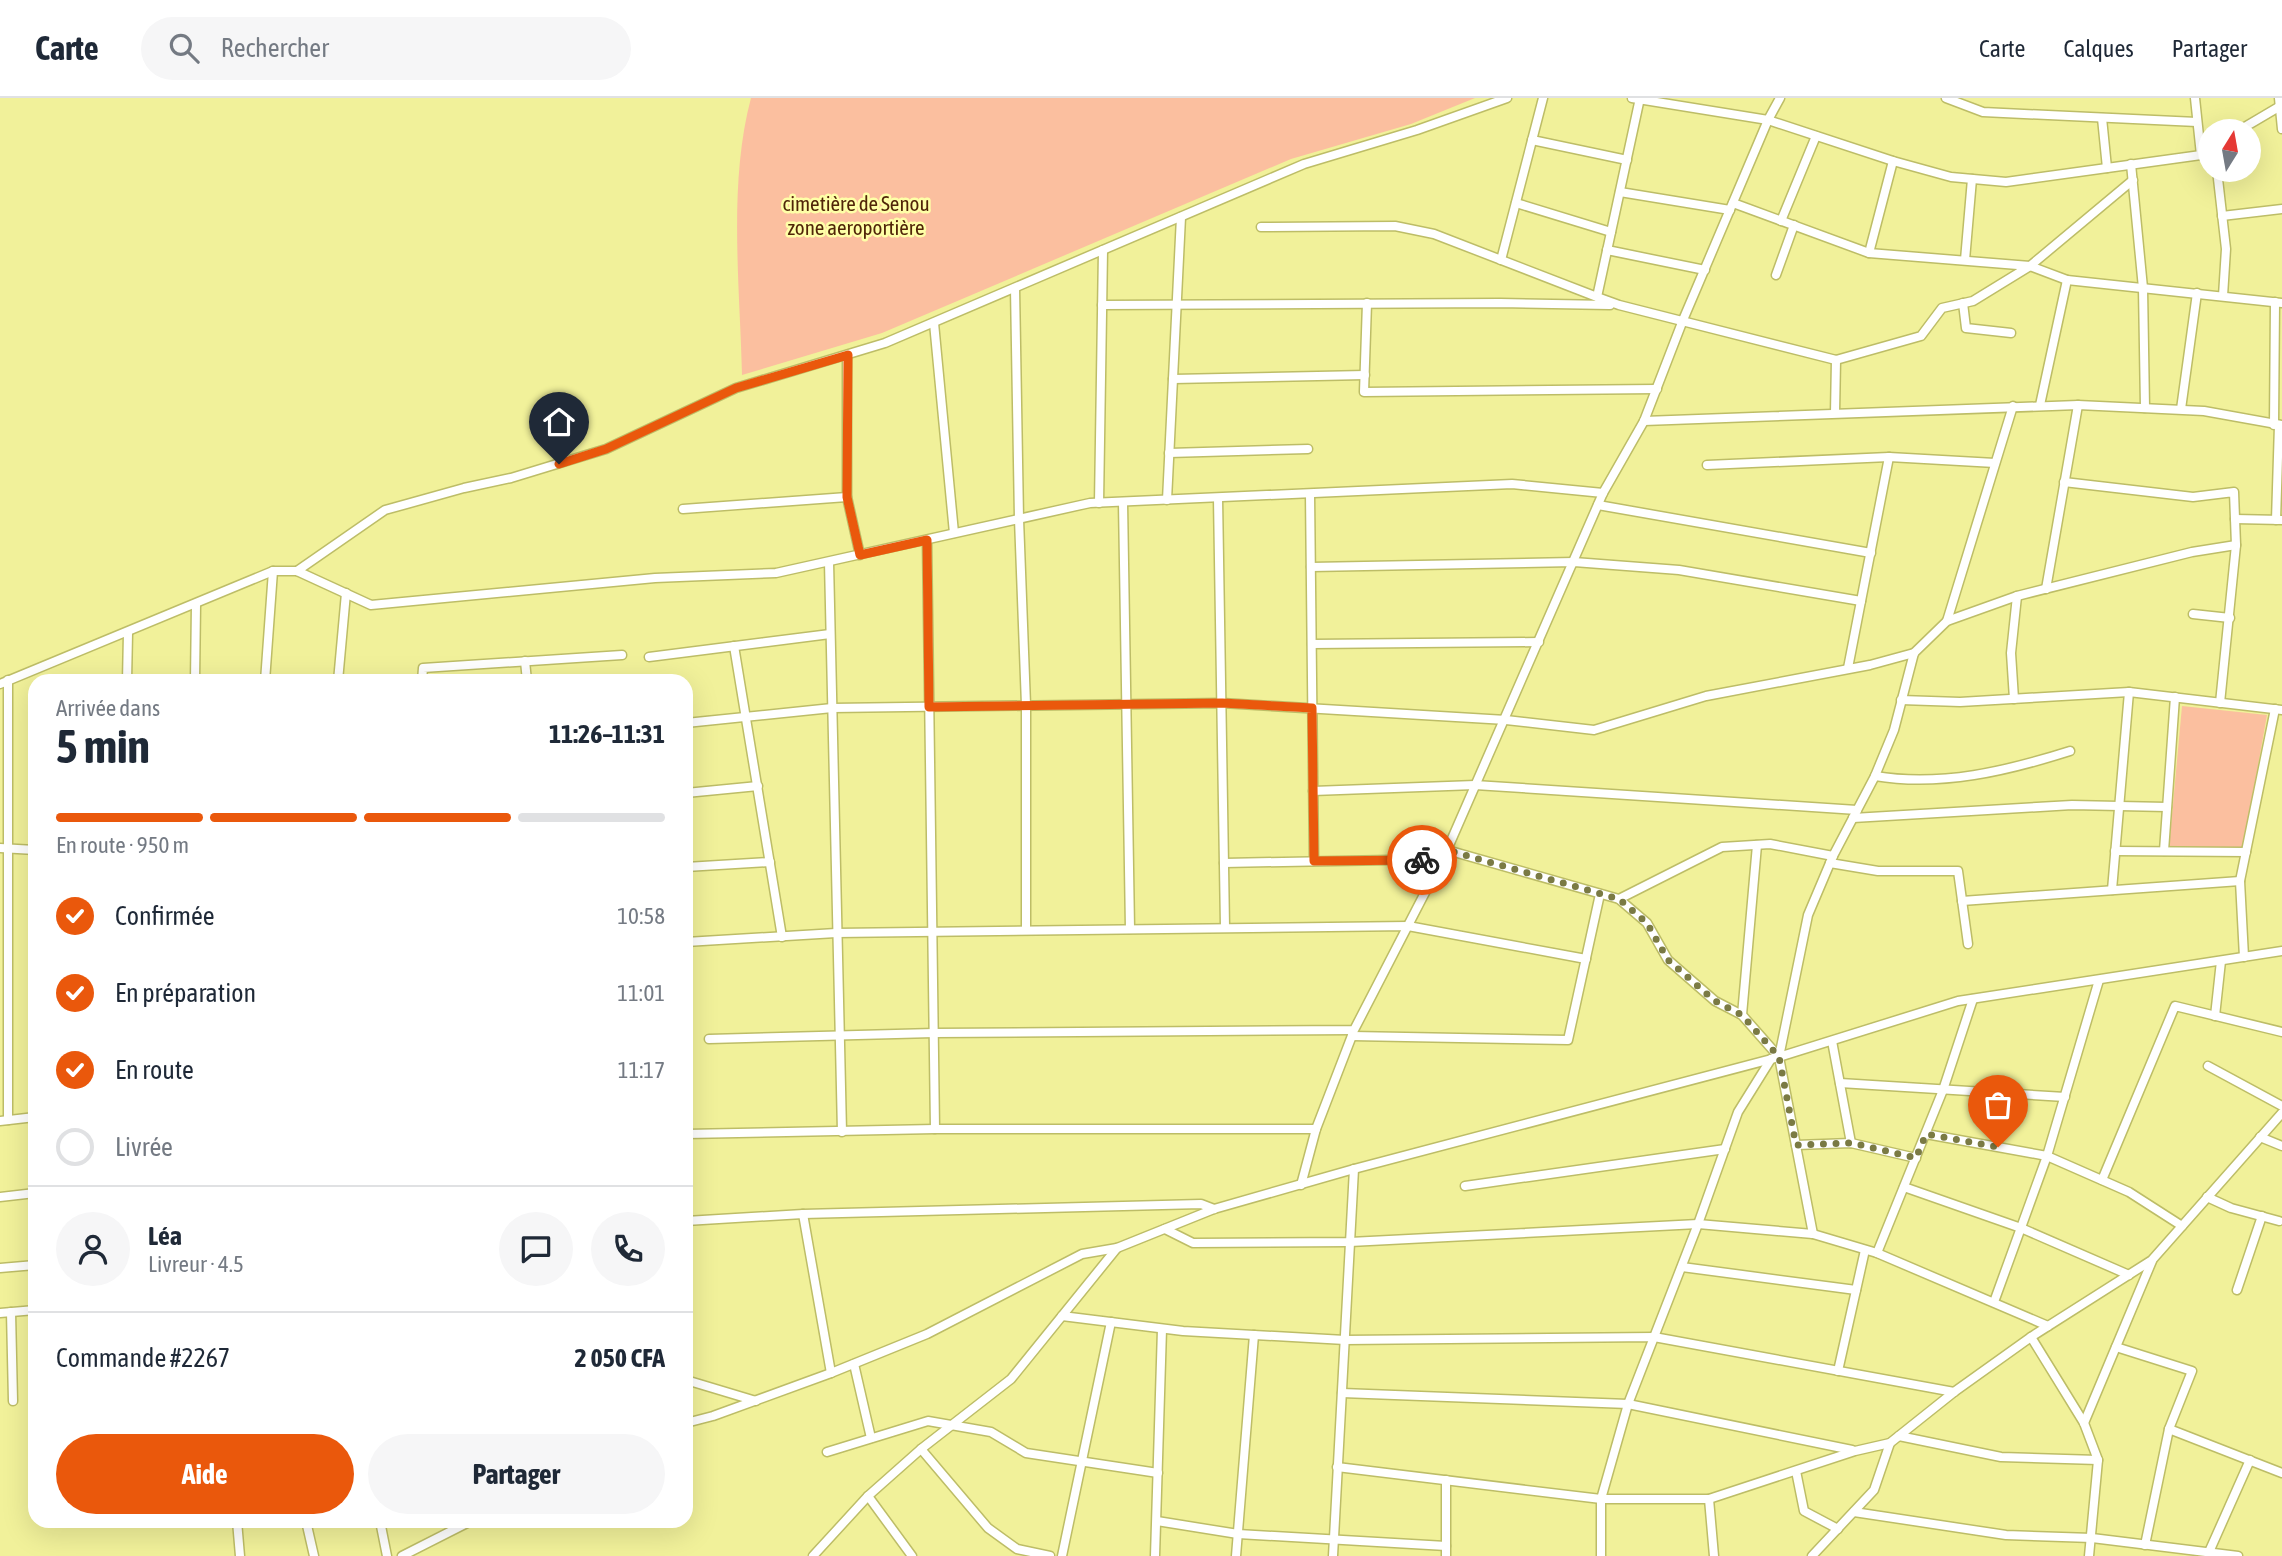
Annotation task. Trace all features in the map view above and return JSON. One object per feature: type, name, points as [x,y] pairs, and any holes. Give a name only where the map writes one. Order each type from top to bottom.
[{"type":"street","points":[[297,571],[386,510],[511,478],[606,449],[736,388],[885,343],[1304,164],[1417,130],[1507,98]]},
{"type":"street","points":[[1501,260],[1543,98]]},
{"type":"street","points":[[1597,297],[1627,160],[1637,98],[1768,120],[1951,177],[2006,182],[2198,155]]},
{"type":"street","points":[[1301,1185],[1316,1129],[1353,1033],[1447,850],[1603,493],[1644,421],[1683,320],[1768,120],[1780,98]]},
{"type":"street","points":[[1947,98],[1983,112],[2197,122]]},
{"type":"street","points":[[2195,98],[2198,130]]},
{"type":"street","points":[[2280,102],[2282,129]]},
{"type":"street","points":[[2255,119],[2280,102]]},
{"type":"street","points":[[2102,118],[2107,168]]},
{"type":"street","points":[[1781,221],[1816,136]]},
{"type":"street","points":[[1532,140],[1627,160]]},
{"type":"street","points":[[1869,253],[1893,161]]},
{"type":"street","points":[[2131,164],[2143,288],[2145,408]]},
{"type":"street","points":[[1965,260],[1972,179]]},
{"type":"street","points":[[1261,227],[1395,226],[1434,234],[1619,305],[1836,360],[1921,336],[1942,308],[1973,301],[2030,266],[2133,180]]},
{"type":"street","points":[[2218,182],[2226,249],[2223,296]]},
{"type":"street","points":[[1620,192],[1731,207],[1794,225],[1869,253],[2030,266],[2067,281],[2278,303],[2279,520],[2235,519]]},
{"type":"street","points":[[1516,203],[1611,232]]},
{"type":"street","points":[[2222,216],[2282,209]]},
{"type":"street","points":[[1167,500],[1181,217]]},
{"type":"street","points":[[1776,275],[1794,225]]},
{"type":"street","points":[[1099,503],[1103,250]]},
{"type":"street","points":[[1607,250],[1705,270]]},
{"type":"street","points":[[2040,405],[2067,281]]},
{"type":"street","points":[[1015,288],[1026,705],[1026,930]]},
{"type":"street","points":[[2181,409],[2197,293]]},
{"type":"street","points":[[1367,303],[1364,392],[1657,389]]},
{"type":"street","points":[[1963,303],[1966,328],[2011,333]]},
{"type":"street","points":[[1102,305],[1619,305]]},
{"type":"street","points":[[933,323],[954,533]]},
{"type":"street","points":[[848,355],[847,497],[860,555]]},
{"type":"street","points":[[1835,413],[1836,360]]},
{"type":"street","points":[[1173,379],[1365,375]]},
{"type":"street","points":[[2046,589],[2078,405]]},
{"type":"street","points":[[1644,421],[2078,405],[2181,409],[2279,425]]},
{"type":"street","points":[[1947,621],[2013,406]]},
{"type":"street","points":[[1169,453],[1308,449]]},
{"type":"street","points":[[1707,466],[1889,457],[1995,463]]},
{"type":"street","points":[[1848,668],[1889,457]]},
{"type":"street","points":[[2064,482],[2193,496],[2234,492],[2236,545],[2220,703]]},
{"type":"street","points":[[28,1118],[4,1121],[4,682],[274,571],[297,571],[371,605],[655,578],[776,573],[1099,503],[1512,484],[1603,493]]},
{"type":"street","points":[[1310,494],[1314,861]]},
{"type":"street","points":[[683,509],[847,497]]},
{"type":"street","points":[[1218,498],[1225,927]]},
{"type":"street","points":[[1123,502],[1130,929]]},
{"type":"street","points":[[1598,505],[1871,553]]},
{"type":"street","points":[[927,540],[935,1129]]},
{"type":"street","points":[[693,722],[832,708],[1222,703],[1506,720],[1594,730],[1706,696],[1914,653],[1947,621],[2017,596],[2193,552],[2236,545]]},
{"type":"street","points":[[829,562],[842,1132]]},
{"type":"street","points":[[1311,567],[1574,562],[1679,570],[1861,601]]},
{"type":"street","points":[[266,674],[274,571]]},
{"type":"street","points":[[339,674],[346,593]]},
{"type":"street","points":[[2014,699],[2011,653],[2017,596]]},
{"type":"street","points":[[195,674],[196,604]]},
{"type":"street","points":[[2193,614],[2230,618]]},
{"type":"street","points":[[127,674],[128,633]]},
{"type":"street","points":[[649,657],[830,634]]},
{"type":"street","points":[[1312,644],[1539,642]]},
{"type":"street","points":[[734,646],[782,937]]},
{"type":"street","points":[[1601,1556],[1601,1499],[1628,1404],[1682,1267],[1738,1112],[1775,1058],[1808,915],[1832,860],[1875,776],[1894,730],[1914,653]]},
{"type":"street","points":[[423,674],[423,668],[622,655]]},
{"type":"street","points":[[525,662],[526,674]]},
{"type":"street","points":[[2112,890],[2129,692]]},
{"type":"street","points":[[1902,700],[1960,702],[2129,692],[2278,710],[2239,881],[2244,957]]},
{"type":"street","points":[[2164,851],[2175,697]]},
{"type":"street","points":[[1875,776],[1905,781],[1963,777],[2020,767],[2070,751]]},
{"type":"street","points":[[1313,791],[1475,785],[1855,814],[2072,805],[2167,807]]},
{"type":"street","points":[[693,792],[758,786]]},
{"type":"street","points":[[1619,899],[1722,847],[1770,844],[1878,871],[1958,871],[1968,944]]},
{"type":"street","points":[[1742,1015],[1757,845]]},
{"type":"street","points":[[4,848],[28,850]]},
{"type":"street","points":[[1447,850],[1619,899],[1647,923],[1668,960],[1715,1001],[1742,1015],[1775,1058],[1796,1145],[1812,1234]]},
{"type":"street","points":[[2115,851],[2246,852]]},
{"type":"street","points":[[1224,863],[1442,859]]},
{"type":"street","points":[[693,867],[770,862]]},
{"type":"street","points":[[1962,901],[2239,881]]},
{"type":"street","points":[[709,1039],[934,1033],[1353,1033],[1568,1040],[1601,894]]},
{"type":"street","points":[[693,942],[836,933],[1408,926],[1586,959]]},
{"type":"street","points":[[693,1421],[831,1373],[927,1334],[1082,1254],[1116,1248],[1214,1209],[1354,1169],[1775,1058],[1958,1001],[2282,951]]},
{"type":"street","points":[[2215,1016],[2221,961]]},
{"type":"street","points":[[1994,1302],[2047,1156],[2099,979]]},
{"type":"street","points":[[1877,1254],[1943,1090],[1973,999]]},
{"type":"street","points":[[2102,1180],[2175,1006],[2282,1032]]},
{"type":"street","points":[[1832,1041],[1852,1143]]},
{"type":"street","points":[[2208,1066],[2282,1105]]},
{"type":"street","points":[[1840,1083],[2065,1097]]},
{"type":"street","points":[[1338,1467],[1601,1499],[1709,1499],[1855,1451],[1890,1443],[1954,1392],[2031,1337],[2152,1260],[2282,1112]]},
{"type":"street","points":[[693,1134],[935,1129],[1316,1129]]},
{"type":"street","points":[[1926,1134],[2047,1156],[2129,1192],[2182,1226]]},
{"type":"street","points":[[2260,1136],[2282,1146]]},
{"type":"street","points":[[1796,1145],[1852,1143],[1916,1158]]},
{"type":"street","points":[[1465,1186],[1725,1149]]},
{"type":"street","points":[[1333,1556],[1354,1169]]},
{"type":"street","points":[[1904,1187],[2021,1228],[2129,1275]]},
{"type":"street","points":[[0,1197],[28,1194]]},
{"type":"street","points":[[2207,1197],[2231,1208],[2279,1221]]},
{"type":"street","points":[[693,1221],[803,1214],[1201,1204],[1214,1209]]},
{"type":"street","points":[[803,1214],[831,1373]]},
{"type":"street","points":[[2237,1290],[2262,1216]]},
{"type":"street","points":[[1165,1229],[1193,1243],[1350,1242],[1698,1224],[1812,1234],[1877,1254],[2048,1326]]},
{"type":"street","points":[[819,1554],[868,1496],[1011,1379],[1116,1248]]},
{"type":"street","points":[[1839,1371],[1865,1250]]},
{"type":"street","points":[[2084,1423],[2152,1260]]},
{"type":"street","points":[[0,1268],[28,1266]]},
{"type":"street","points":[[1682,1267],[1856,1290]]},
{"type":"street","points":[[0,1313],[28,1311]]},
{"type":"street","points":[[11,1312],[13,1401]]},
{"type":"street","points":[[1062,1316],[1162,1329],[1345,1340],[1654,1337],[1954,1392]]},
{"type":"street","points":[[1062,1556],[1111,1322]]},
{"type":"street","points":[[1155,1556],[1162,1329]]},
{"type":"street","points":[[1236,1556],[1254,1335]]},
{"type":"street","points":[[2031,1337],[2084,1423],[2098,1460],[2089,1556]]},
{"type":"street","points":[[2116,1347],[2192,1371],[2169,1429],[2145,1545]]},
{"type":"street","points":[[854,1364],[871,1438]]},
{"type":"street","points":[[693,1382],[755,1401]]},
{"type":"street","points":[[1342,1393],[1628,1404],[1855,1451]]},
{"type":"street","points":[[827,1452],[928,1421],[991,1432],[1026,1453],[1158,1473]]},
{"type":"street","points":[[2169,1429],[2282,1473]]},
{"type":"street","points":[[1899,1436],[2001,1457],[2098,1460]]},
{"type":"street","points":[[1812,1556],[1874,1490],[1890,1443]]},
{"type":"street","points":[[922,1450],[988,1528],[1017,1549],[1049,1556]]},
{"type":"street","points":[[2209,1552],[2250,1460]]},
{"type":"street","points":[[1796,1471],[1804,1511],[1838,1529]]},
{"type":"street","points":[[1157,1521],[1238,1535],[1334,1540],[1446,1551],[1446,1480]]},
{"type":"street","points":[[868,1496],[912,1556]]},
{"type":"street","points":[[1709,1499],[1714,1556]]},
{"type":"street","points":[[1854,1512],[2006,1535],[2092,1538],[2238,1556]]},
{"type":"street","points":[[238,1528],[240,1556]]},
{"type":"street","points":[[308,1528],[314,1556]]},
{"type":"street","points":[[381,1528],[387,1556]]},
{"type":"street","points":[[402,1556],[452,1528]]},
{"type":"green space","name":"cimetière de Senou zone aeroportière","points":[[751,98],[1475,98],[1411,124],[1291,159],[882,333],[742,375],[738,200],[744,131]]},
{"type":"green space","points":[[2182,706],[2267,715],[2243,850],[2169,848]]},
{"type":"way so far","points":[[1422,860],[1442,859],[1447,850],[1619,899],[1647,923],[1668,960],[1715,1001],[1742,1015],[1779,1057],[1796,1145],[1852,1143],[1916,1158],[1926,1134],[1998,1147]]},
{"type":"route","points":[[559,464],[606,449],[736,388],[848,355],[847,497],[860,555],[927,540],[929,707],[1222,703],[1312,708],[1314,861],[1422,860]]}]
